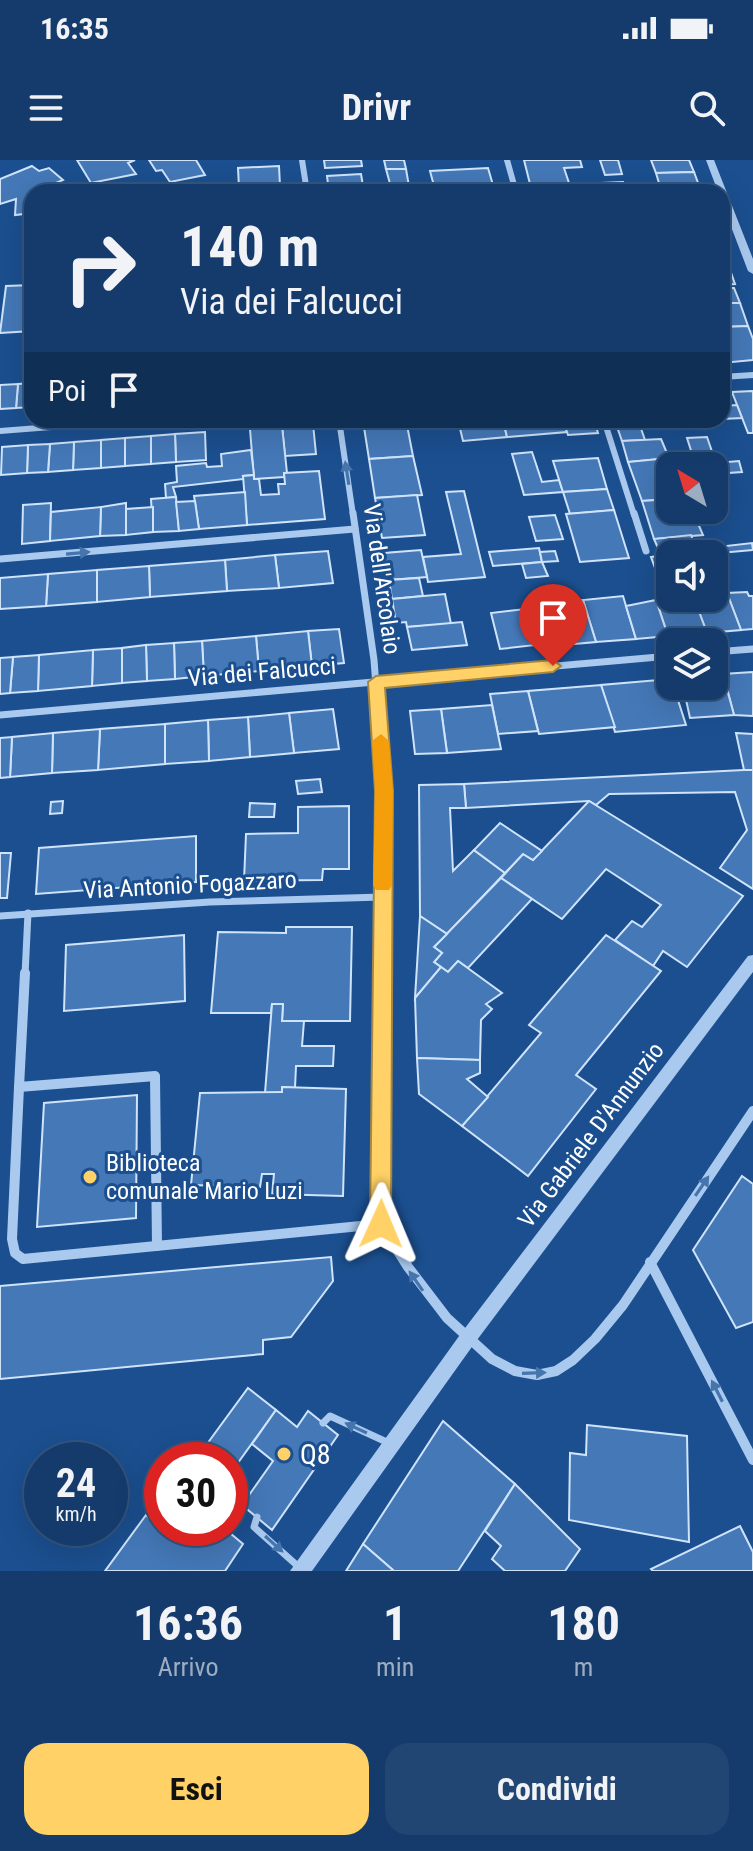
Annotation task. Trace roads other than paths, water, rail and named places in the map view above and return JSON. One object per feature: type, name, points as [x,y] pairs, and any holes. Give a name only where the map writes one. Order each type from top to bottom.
[{"type":"street","points":[[302,160],[306,184]]},
{"type":"street","points":[[507,160],[514,184]]},
{"type":"street","points":[[710,160],[719,184]]},
{"type":"street","points":[[730,212],[753,271]]},
{"type":"street","points":[[730,376],[753,375]]},
{"type":"street","points":[[0,431],[38,428]]},
{"type":"street","name":"Via dell'Arcolaio","points":[[340,428],[376,682],[384,791],[381,1224]]},
{"type":"street","points":[[607,428],[646,551]]},
{"type":"street","points":[[0,559],[355,529]]},
{"type":"street","points":[[728,651],[753,649]]},
{"type":"street","name":"Via dei Falcucci","points":[[0,715],[656,657]]},
{"type":"street","name":"Via Antonio Fogazzaro","points":[[0,916],[210,902],[382,897]]},
{"type":"street","points":[[28,913],[12,1239],[15,1255],[27,1260],[381,1224],[425,1294],[468,1338],[502,1365],[521,1374],[542,1375],[569,1364],[602,1332],[753,1111]]},
{"type":"street","name":"Via Gabriele D'Annunzio","points":[[300,1570],[468,1338],[753,961]]},
{"type":"street","points":[[19,1087],[155,1076],[157,1246]]},
{"type":"street","points":[[650,1262],[753,1460]]},
{"type":"lane","points":[[323,1423],[330,1416],[391,1444]]},
{"type":"lane","points":[[257,1517],[254,1527],[300,1570]]},
{"type":"place","name":"Biblioteca comunale Mario Luzi","points":[[90,1177]]},
{"type":"place","name":"Q8","points":[[284,1454]]}]
